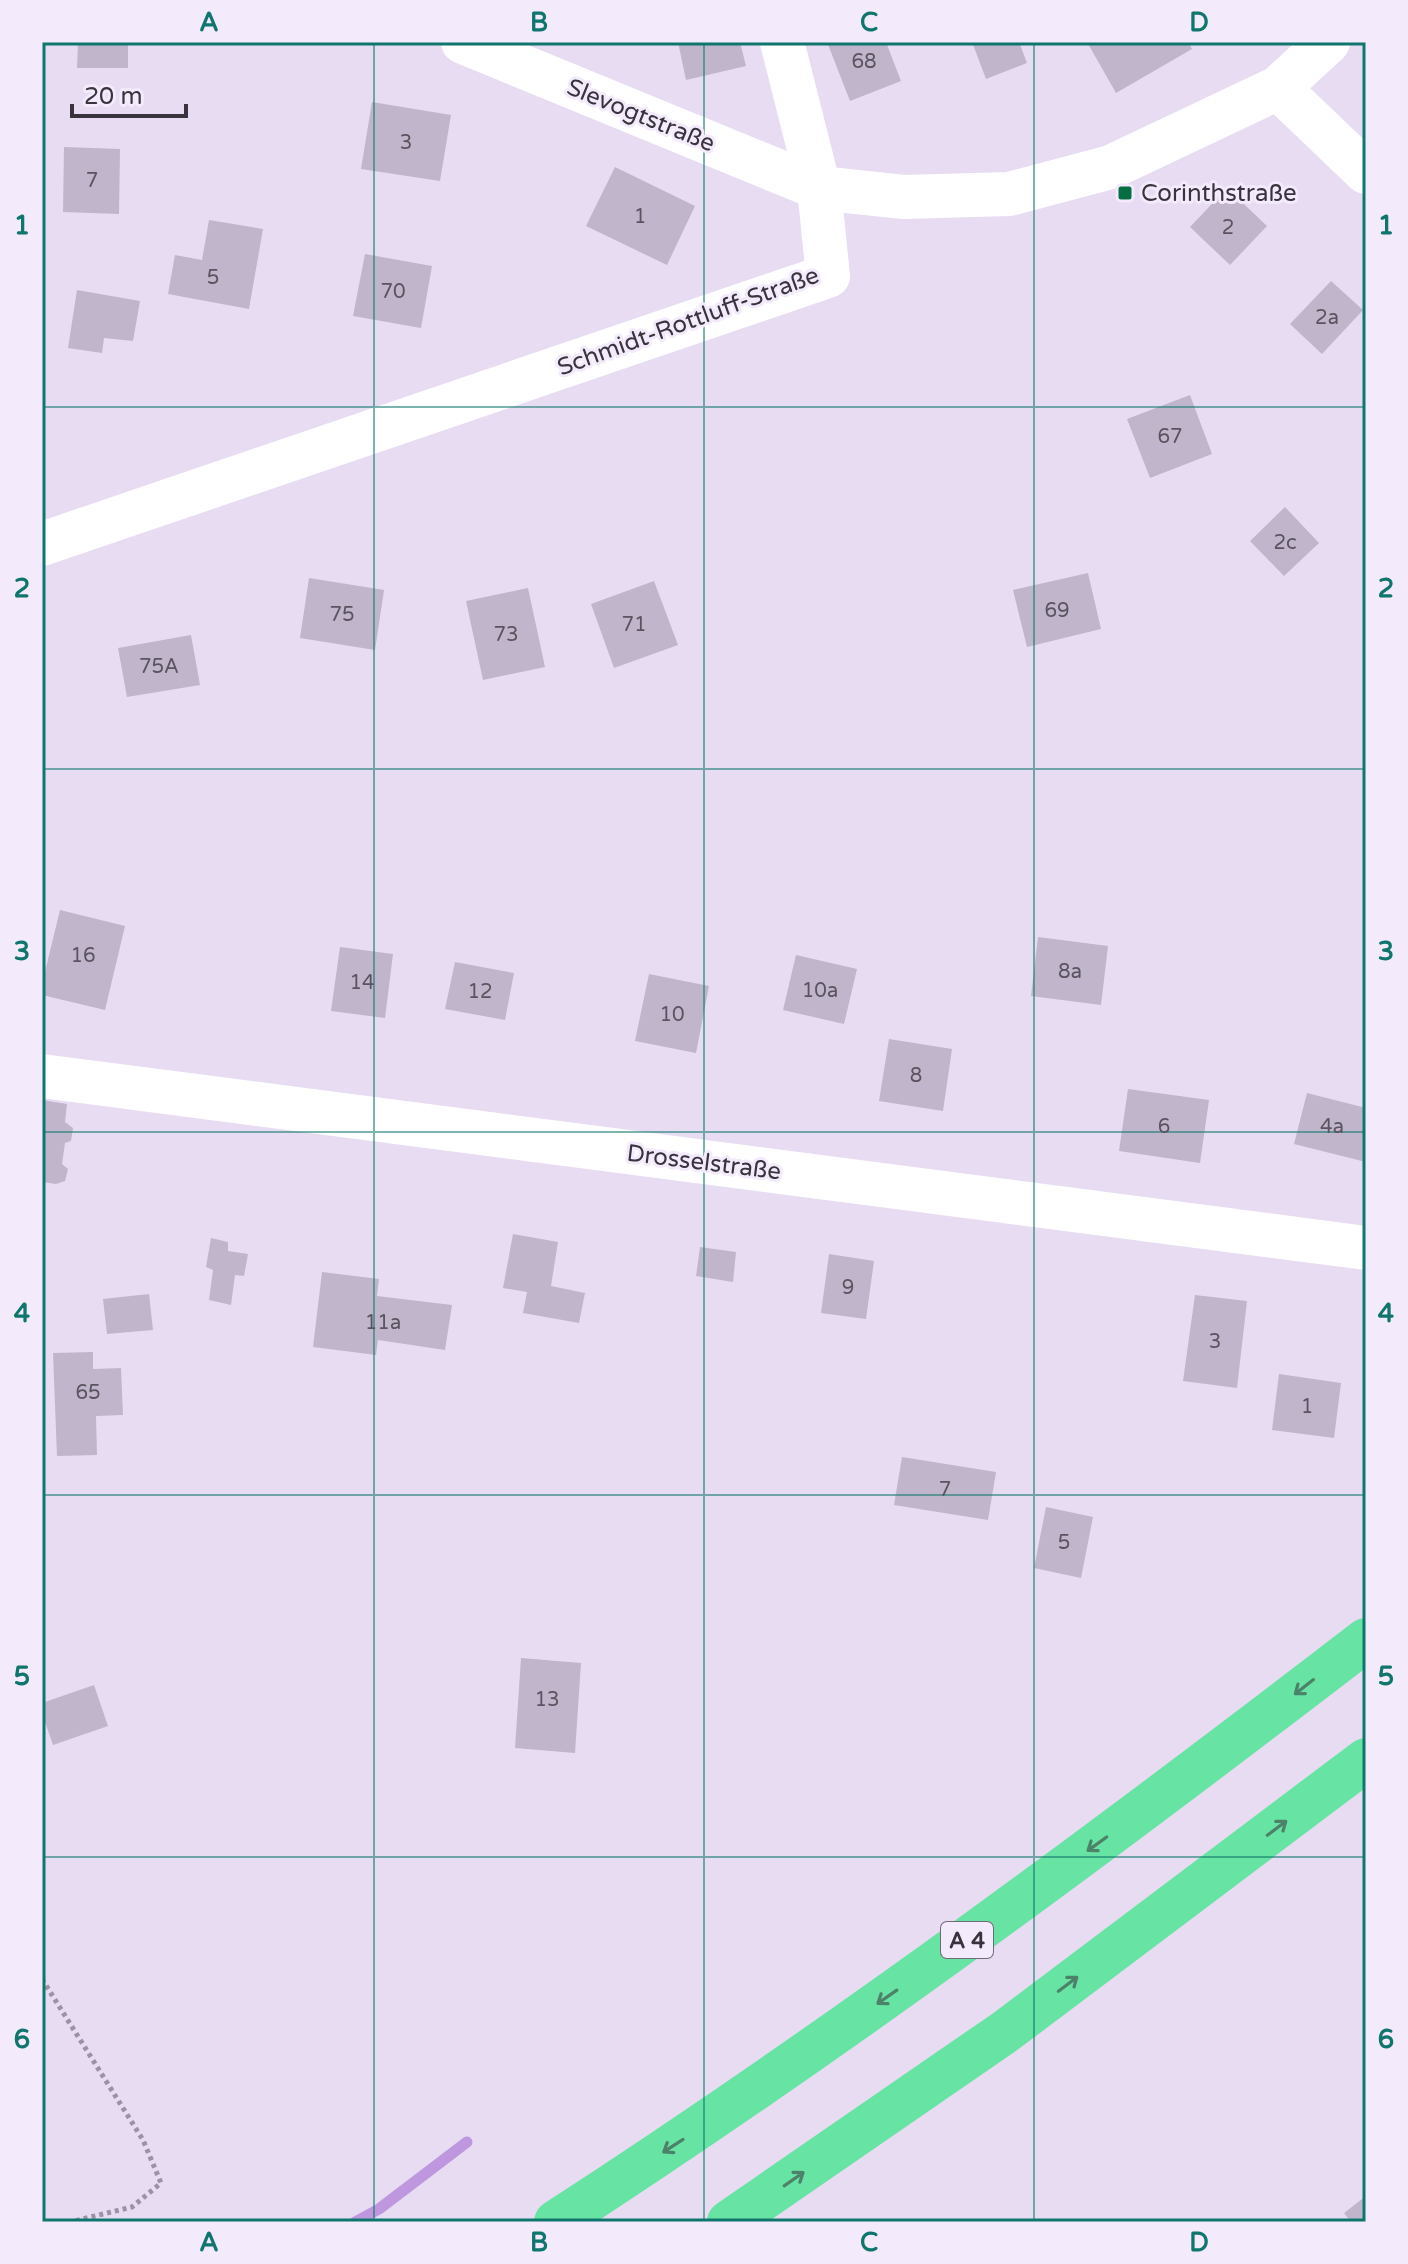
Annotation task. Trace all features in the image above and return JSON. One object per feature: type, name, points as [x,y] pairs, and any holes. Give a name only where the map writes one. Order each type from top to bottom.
[{"type":"highway","name":"A 4","points":[[556,2222],[683,2140],[939,1960],[1366,1640]]},
{"type":"highway","points":[[729,2222],[1006,2031],[1366,1760]]},
{"type":"street","name":"Slevogtstraße","points":[[463,42],[819,188]]},
{"type":"street","points":[[782,42],[819,188],[904,197],[1009,194],[1111,167],[1278,88],[1328,42]]},
{"type":"street","points":[[1278,88],[1366,172]]},
{"type":"street","name":"Schmidt-Rottluff-Straße","points":[[42,544],[828,276],[819,188]]},
{"type":"street","name":"Drosselstraße","points":[[42,1076],[1366,1248]]},
{"type":"path","points":[[42,1979],[143,2140],[161,2183],[132,2207],[70,2222]]},
{"type":"building","points":[[78,42],[128,42],[128,68],[77,68]]},
{"type":"building","points":[[678,42],[740,42],[746,66],[686,80]]},
{"type":"building","points":[[827,42],[886,42],[901,81],[850,101]]},
{"type":"building","points":[[972,42],[1019,42],[1027,63],[986,79]]},
{"type":"building","points":[[1087,42],[1188,42],[1192,49],[1116,93]]},
{"type":"building","points":[[372,102],[451,115],[440,181],[361,169]]},
{"type":"building","points":[[64,147],[120,149],[119,214],[63,212]]},
{"type":"building","points":[[615,167],[695,206],[667,265],[586,226]]},
{"type":"building","points":[[1227,188],[1267,226],[1230,265],[1190,227]]},
{"type":"building","points":[[209,220],[263,229],[249,309],[168,294],[175,255],[202,260]]},
{"type":"building","points":[[365,254],[432,266],[421,328],[353,316]]},
{"type":"building","points":[[1331,281],[1363,310],[1322,354],[1290,324]]},
{"type":"building","points":[[77,290],[140,301],[133,341],[104,338],[102,353],[68,348]]},
{"type":"building","points":[[1190,395],[1212,454],[1150,478],[1127,419]]},
{"type":"building","points":[[1285,507],[1319,543],[1284,576],[1250,541]]},
{"type":"building","points":[[1088,573],[1101,629],[1027,647],[1013,590]]},
{"type":"building","points":[[309,578],[384,590],[375,650],[300,638]]},
{"type":"building","points":[[654,581],[678,645],[614,668],[591,604]]},
{"type":"building","points":[[528,588],[545,667],[483,680],[466,601]]},
{"type":"building","points":[[191,635],[200,685],[127,697],[118,648]]},
{"type":"building","points":[[60,910],[125,926],[105,1010],[42,995]]},
{"type":"building","points":[[1038,937],[1108,946],[1101,1005],[1031,996]]},
{"type":"building","points":[[340,947],[393,954],[385,1018],[331,1011]]},
{"type":"building","points":[[796,955],[857,969],[844,1024],[783,1010]]},
{"type":"building","points":[[455,962],[514,973],[505,1020],[445,1009]]},
{"type":"building","points":[[649,974],[709,986],[696,1053],[635,1041]]},
{"type":"building","points":[[889,1039],[952,1049],[943,1111],[879,1101]]},
{"type":"building","points":[[1128,1089],[1209,1100],[1200,1163],[1119,1151]]},
{"type":"building","points":[[1307,1093],[1366,1108],[1366,1162],[1294,1144]]},
{"type":"building","points":[[42,1100],[67,1104],[65,1122],[73,1128],[71,1141],[65,1143],[62,1164],[68,1169],[65,1181],[56,1184],[42,1182]]},
{"type":"building","points":[[513,1234],[558,1242],[551,1286],[585,1293],[579,1323],[523,1313],[527,1292],[503,1288]]},
{"type":"building","points":[[211,1238],[228,1242],[228,1251],[248,1254],[244,1276],[235,1275],[231,1305],[209,1300],[213,1270],[206,1267]]},
{"type":"building","points":[[700,1247],[736,1252],[733,1282],[696,1276]]},
{"type":"building","points":[[829,1254],[874,1261],[866,1319],[821,1313]]},
{"type":"building","points":[[322,1272],[379,1279],[377,1296],[452,1305],[445,1350],[378,1340],[376,1355],[313,1347]]},
{"type":"building","points":[[149,1294],[153,1330],[107,1334],[103,1299]]},
{"type":"building","points":[[1195,1295],[1247,1301],[1237,1388],[1183,1381]]},
{"type":"building","points":[[93,1352],[93,1369],[121,1368],[123,1415],[96,1416],[97,1455],[57,1456],[53,1353]]},
{"type":"building","points":[[1279,1374],[1341,1383],[1334,1438],[1272,1430]]},
{"type":"building","points":[[902,1457],[996,1472],[988,1520],[894,1505]]},
{"type":"building","points":[[1046,1507],[1093,1517],[1081,1578],[1034,1568]]},
{"type":"building","points":[[521,1658],[581,1663],[575,1753],[515,1748]]},
{"type":"building","points":[[94,1685],[108,1726],[53,1745],[42,1713],[42,1703]]},
{"type":"building","points":[[1366,2196],[1366,2222],[1351,2222],[1344,2213]]},
{"type":"waterway","points":[[355,2222],[379,2209],[467,2142]]},
{"type":"place","name":"Corinthstraße","points":[[1125,193]]}]
